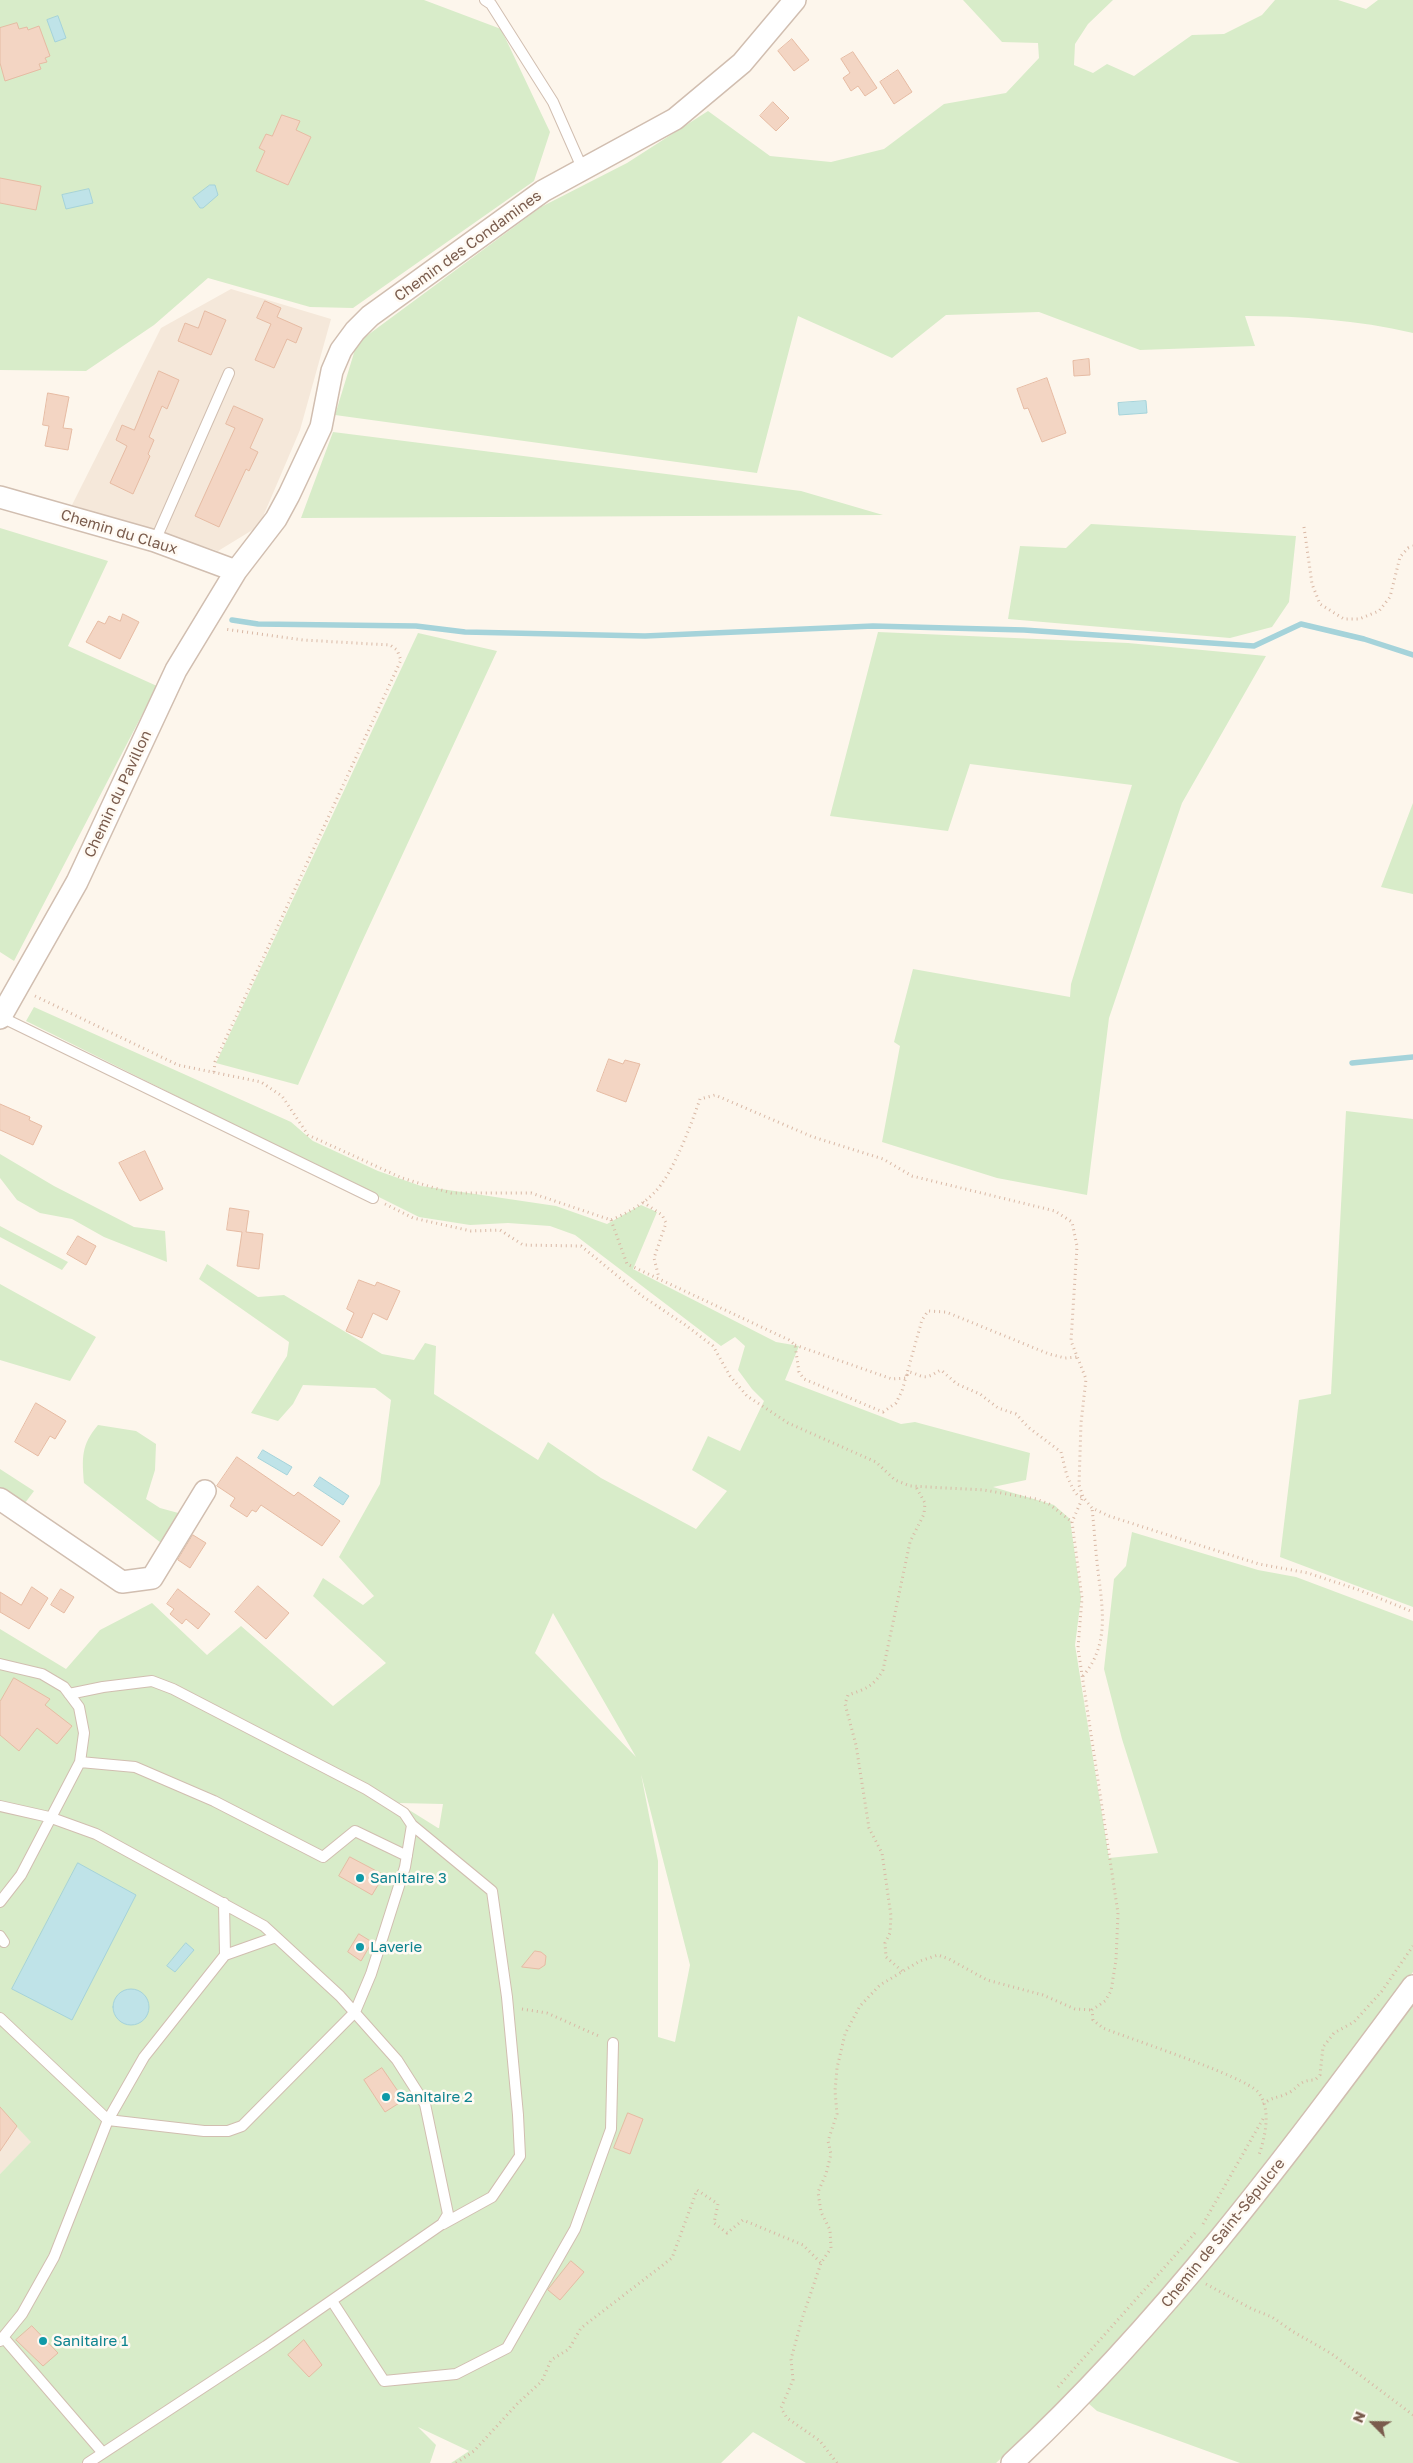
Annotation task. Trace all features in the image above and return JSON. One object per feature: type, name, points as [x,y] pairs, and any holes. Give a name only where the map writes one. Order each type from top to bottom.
[{"type":"street","name":"Chemin des Condamines","points":[[236,571],[276,519],[289,495],[320,427],[332,371],[341,350],[354,331],[370,316],[543,191],[675,119],[742,63],[795,0]]},
{"type":"street","name":"Chemin du Claux","points":[[0,497],[155,541],[236,571]]},
{"type":"street","name":"Chemin du Pavillon","points":[[1,1017],[77,882],[176,670],[236,571]]},
{"type":"street","points":[[0,1499],[122,1582],[152,1578],[205,1491]]},
{"type":"street","name":"Chemin de Saint-Sépulcre","points":[[1012,2463],[1052,2426],[1153,2320],[1262,2188],[1413,1986]]},
{"type":"lane","points":[[485,0],[491,4],[553,102],[582,170]]},
{"type":"lane","points":[[155,541],[229,373]]},
{"type":"lane","points":[[1,1017],[373,1198]]},
{"type":"lane","points":[[0,1664],[42,1674],[64,1687],[78,1707],[84,1733],[80,1762],[49,1817],[21,1874],[0,1902]]},
{"type":"lane","points":[[69,1694],[103,1687],[152,1681],[173,1689],[366,1789],[404,1813],[412,1825],[492,1891],[508,2007],[520,2156],[492,2197],[442,2224],[266,2346],[88,2463]]},
{"type":"lane","points":[[80,1762],[135,1767],[214,1802],[323,1858],[355,1830],[407,1856]]},
{"type":"lane","points":[[0,1806],[49,1817],[96,1834],[264,1926],[276,1937],[355,2012],[397,2060],[425,2104],[448,2214],[442,2224]]},
{"type":"lane","points":[[0,2018],[108,2120],[204,2131],[228,2131],[242,2126],[355,2012],[371,1974],[407,1856],[412,1825]]},
{"type":"lane","points":[[224,1904],[224,1955]]},
{"type":"lane","points":[[103,2453],[2,2339],[22,2314],[54,2257],[108,2120],[144,2057],[224,1955],[276,1937]]},
{"type":"lane","points":[[332,2301],[384,2381],[456,2374],[507,2348],[575,2229],[607,2138],[610,2129],[612,2043]]},
{"type":"path","points":[[1304,527],[1312,584],[1320,604],[1344,619],[1359,619],[1379,611],[1390,597],[1400,557],[1408,548],[1413,546]]},
{"type":"path","points":[[203,625],[241,633],[303,640],[390,645],[398,650],[401,660],[215,1062],[214,1072]]},
{"type":"path","points":[[19,988],[178,1065],[261,1082],[282,1096],[308,1135],[402,1178],[451,1193],[531,1193],[611,1220],[633,1210],[654,1193],[668,1172],[700,1098],[715,1095],[814,1137],[883,1159],[912,1176],[1055,1212],[1072,1222],[1077,1246],[1070,1341],[1086,1379],[1081,1423],[1079,1485],[1082,1497],[1072,1522],[1082,1598],[1078,1648],[1118,1913],[1116,1960],[1111,1991],[1106,2001],[1092,2010],[1075,2009],[1042,1995],[987,1980],[948,1958],[938,1955],[902,1971],[880,1985],[860,2006],[845,2034],[837,2068],[835,2091],[837,2114],[828,2141],[830,2154],[826,2174],[818,2192],[821,2212],[830,2230],[831,2248],[822,2263],[791,2359],[794,2380],[781,2408],[786,2418],[820,2441],[837,2463]]},
{"type":"path","points":[[373,1198],[413,1218],[471,1231],[500,1230],[523,1244],[581,1246],[642,1296],[713,1346],[730,1376],[747,1396],[788,1423],[876,1462],[895,1480],[916,1487],[984,1490],[1036,1499],[1049,1504],[1072,1522]]},
{"type":"path","points":[[643,1202],[662,1215],[666,1223],[654,1258],[659,1279]]},
{"type":"path","points":[[611,1220],[627,1264],[789,1340],[795,1345],[892,1379],[906,1378]]},
{"type":"path","points":[[906,1378],[922,1320],[928,1311],[946,1312],[1049,1354],[1065,1358],[1077,1357]]},
{"type":"path","points":[[795,1345],[799,1372],[804,1379],[883,1412],[896,1403],[909,1372],[924,1377],[940,1370],[957,1384],[980,1394],[998,1408],[1016,1414],[1028,1427],[1061,1452],[1067,1476],[1073,1489],[1092,1508],[1109,1516],[1259,1564],[1325,1579],[1413,1612]]},
{"type":"path","points":[[902,1971],[886,1957],[885,1943],[890,1933],[891,1916],[882,1853],[869,1828],[856,1745],[845,1704],[848,1695],[869,1688],[876,1683],[883,1670],[897,1595],[910,1542],[924,1514],[925,1503],[916,1487]]},
{"type":"path","points":[[1082,1676],[1094,1662],[1102,1636],[1102,1600],[1092,1508]]},
{"type":"path","points":[[1263,2104],[1274,2096],[1286,2094],[1298,2083],[1306,2080],[1315,2080],[1320,2075],[1323,2047],[1334,2033],[1354,2022],[1382,1991],[1413,1946]]},
{"type":"path","points":[[508,2007],[547,2013],[612,2043]]},
{"type":"path","points":[[1092,2010],[1093,2020],[1103,2028],[1236,2078],[1258,2092],[1263,2104],[1266,2124],[1264,2140],[1258,2158]]},
{"type":"path","points":[[1203,2225],[1265,2115]]},
{"type":"path","points":[[456,2463],[474,2451],[518,2403],[542,2381],[552,2360],[569,2350],[581,2328],[672,2258],[697,2190],[718,2204],[714,2222],[727,2233],[742,2220],[803,2246],[822,2263]]},
{"type":"path","points":[[1057,2388],[1196,2232]]},
{"type":"path","points":[[1192,2273],[1215,2290],[1272,2317],[1292,2332],[1332,2354],[1413,2415]]},
{"type":"shaded area","points":[[231,289],[331,319],[300,430],[259,526],[218,551],[72,505],[161,328]]},
{"type":"shaded area","points":[[0,2107],[32,2142],[0,2174]]},
{"type":"green space","points":[[0,0],[424,0],[501,29],[550,132],[534,181],[353,308],[310,307],[208,278],[154,325],[86,371],[0,370]]},
{"type":"green space","points":[[963,0],[1113,0],[1088,24],[1075,44],[1074,65],[1093,73],[1107,64],[1134,76],[1192,35],[1224,34],[1262,15],[1275,0],[1338,0],[1366,9],[1378,0],[1413,0],[1413,333],[1329,320],[1245,316],[1255,346],[1140,350],[1039,312],[946,315],[892,358],[798,316],[757,473],[335,415],[357,343],[541,207],[627,163],[708,111],[770,156],[831,162],[884,149],[944,104],[1006,93],[1039,58],[1038,43],[1002,42]]},
{"type":"green space","points":[[333,432],[801,491],[883,515],[301,518]]},
{"type":"green space","points":[[1091,524],[1296,536],[1289,602],[1272,627],[1230,638],[1008,619],[1020,546],[1066,548]]},
{"type":"green space","points":[[0,528],[108,561],[68,646],[157,686],[14,961],[0,952]]},
{"type":"green space","points":[[878,632],[1128,643],[1266,656],[1182,803],[1109,1018],[1087,1195],[997,1178],[882,1142],[900,1046],[894,1042],[913,969],[1070,997],[1071,984],[1132,785],[970,764],[948,831],[830,816]]},
{"type":"green space","points":[[418,633],[497,651],[360,946],[298,1085],[216,1063]]},
{"type":"green space","points":[[1413,803],[1413,894],[1381,887]]},
{"type":"green space","points":[[34,1007],[291,1122],[313,1141],[378,1171],[421,1186],[556,1206],[607,1224],[641,1205],[657,1212],[633,1269],[776,1342],[799,1346],[785,1380],[901,1424],[915,1422],[1030,1453],[1026,1480],[993,1487],[1054,1505],[1070,1519],[1081,1598],[1075,1645],[1109,1858],[1158,1853],[1122,1739],[1104,1669],[1114,1579],[1126,1566],[1132,1532],[1258,1570],[1296,1577],[1413,1621],[1413,1972],[1219,2228],[1076,2389],[996,2463],[806,2463],[753,2432],[721,2463],[451,2463],[469,2451],[418,2427],[436,2445],[430,2463],[0,2463],[0,2174],[31,2142],[0,2109],[0,1629],[66,1669],[100,1630],[152,1603],[207,1655],[241,1626],[333,1706],[386,1663],[313,1596],[323,1578],[363,1605],[374,1596],[339,1557],[380,1484],[391,1400],[375,1388],[303,1385],[293,1404],[278,1421],[251,1413],[287,1356],[289,1342],[199,1279],[207,1264],[258,1297],[284,1295],[382,1354],[414,1360],[425,1343],[436,1346],[434,1394],[538,1460],[548,1442],[601,1478],[696,1529],[727,1491],[692,1470],[708,1436],[740,1451],[764,1401],[738,1370],[745,1346],[735,1337],[721,1346],[575,1235],[550,1226],[508,1223],[470,1225],[419,1217],[26,1021]],"holes":[[[553,1613],[636,1757],[535,1653]],[[641,1774],[690,1965],[675,2042],[658,2037],[658,1861]],[[398,1803],[443,1804],[438,1828]]]},
{"type":"green space","points":[[1346,1111],[1413,1119],[1413,1607],[1280,1557],[1299,1400],[1331,1394]]},
{"type":"green space","points":[[0,1154],[54,1186],[134,1227],[165,1231],[167,1262],[104,1237],[72,1219],[40,1213],[17,1200],[0,1178]]},
{"type":"green space","points":[[0,1226],[68,1262],[62,1270],[0,1237]]},
{"type":"green space","points":[[0,1284],[96,1337],[70,1381],[0,1360]]},
{"type":"green space","points":[[98,1425],[136,1431],[156,1444],[155,1470],[146,1499],[160,1508],[182,1514],[165,1546],[84,1483],[84,1452],[88,1439]]},
{"type":"green space","points":[[0,1469],[34,1491],[22,1507],[0,1493]]},
{"type":"green space","points":[[1410,2003],[1413,2005],[1413,2463],[1240,2463],[1097,2411],[1088,2403],[1195,2285]]},
{"type":"water","points":[[58,16],[66,38],[55,42],[47,20]]},
{"type":"water","points":[[210,185],[215,185],[218,195],[203,208],[200,208],[193,198]]},
{"type":"water","points":[[89,189],[93,203],[66,209],[62,195]]},
{"type":"water","points":[[1146,401],[1147,413],[1119,415],[1118,403]]},
{"type":"water","points":[[263,1450],[292,1467],[287,1475],[258,1458]]},
{"type":"water","points":[[320,1477],[349,1496],[343,1505],[314,1486]]},
{"type":"water","points":[[78,1863],[136,1895],[72,2020],[12,1989]]},
{"type":"water","points":[[186,1943],[194,1950],[175,1972],[167,1966]]},
{"type":"water","points":[[131,1989],[138,1990],[144,1994],[148,2000],[148,2014],[144,2020],[138,2024],[131,2025],[124,2024],[118,2020],[114,2014],[113,2007],[114,2000],[118,1994],[124,1990]]},
{"type":"building","points":[[17,23],[19,29],[27,27],[28,30],[39,26],[50,56],[45,58],[47,62],[39,64],[41,69],[5,81],[0,63],[0,28]]},
{"type":"building","points":[[792,39],[809,60],[794,71],[778,51]]},
{"type":"building","points":[[853,52],[877,88],[865,96],[858,86],[851,91],[843,78],[850,73],[841,59]]},
{"type":"building","points":[[898,70],[912,92],[894,104],[880,82]]},
{"type":"building","points":[[773,102],[789,118],[776,131],[760,116]]},
{"type":"building","points":[[282,115],[300,121],[296,130],[311,137],[288,185],[256,171],[265,151],[259,148],[266,134],[272,136]]},
{"type":"building","points":[[0,178],[41,186],[36,210],[0,203]]},
{"type":"building","points":[[265,301],[281,308],[277,317],[302,328],[296,343],[287,339],[274,368],[255,360],[271,324],[257,318]]},
{"type":"building","points":[[205,311],[226,320],[211,355],[178,341],[185,323],[198,328]]},
{"type":"building","points":[[1089,359],[1090,375],[1074,376],[1073,361]]},
{"type":"building","points":[[159,371],[179,380],[167,409],[162,406],[149,437],[154,440],[148,454],[150,456],[133,494],[110,483],[127,446],[116,440],[122,425],[134,430]]},
{"type":"building","points":[[1047,378],[1066,433],[1042,442],[1028,408],[1024,409],[1017,389]]},
{"type":"building","points":[[48,393],[69,397],[63,428],[72,429],[68,450],[45,446],[49,426],[43,425]]},
{"type":"building","points":[[234,406],[263,419],[250,448],[258,452],[249,471],[246,469],[219,527],[195,516],[235,428],[226,424]]},
{"type":"building","points":[[123,614],[139,622],[120,659],[86,642],[98,621],[105,624],[109,616],[120,621]]},
{"type":"building","points":[[609,1059],[623,1064],[625,1060],[640,1064],[626,1102],[597,1091]]},
{"type":"building","points":[[0,1104],[30,1117],[29,1120],[42,1126],[33,1145],[0,1130]]},
{"type":"building","points":[[145,1151],[163,1189],[140,1201],[119,1163]]},
{"type":"building","points":[[230,1208],[249,1211],[246,1232],[263,1234],[259,1269],[237,1266],[242,1232],[227,1230]]},
{"type":"building","points":[[78,1236],[96,1246],[86,1265],[67,1254]]},
{"type":"building","points":[[359,1280],[375,1286],[377,1282],[400,1291],[387,1320],[373,1313],[362,1338],[346,1331],[354,1313],[347,1309]]},
{"type":"building","points":[[36,1403],[66,1421],[55,1439],[50,1436],[38,1456],[15,1442]]},
{"type":"building","points":[[237,1457],[294,1496],[298,1492],[340,1521],[322,1546],[261,1505],[256,1512],[252,1510],[247,1517],[230,1506],[235,1498],[217,1486]]},
{"type":"building","points":[[193,1535],[206,1543],[190,1568],[178,1560]]},
{"type":"building","points":[[258,1586],[289,1613],[266,1639],[235,1612]]},
{"type":"building","points":[[32,1587],[48,1598],[29,1629],[0,1612],[0,1592],[21,1605]]},
{"type":"building","points":[[61,1589],[74,1597],[64,1613],[51,1605]]},
{"type":"building","points":[[178,1589],[210,1614],[198,1629],[186,1619],[182,1624],[170,1614],[174,1609],[167,1604]]},
{"type":"building","points":[[14,1678],[50,1699],[45,1705],[72,1726],[57,1744],[37,1728],[19,1751],[0,1735],[0,1702]]},
{"type":"building","name":"Sanitaire 3","points":[[350,1857],[384,1875],[372,1895],[339,1876]]},
{"type":"building","name":"Laverie","points":[[359,1934],[372,1942],[361,1961],[348,1952]]},
{"type":"building","points":[[535,1951],[541,1952],[546,1956],[545,1965],[539,1969],[522,1967]]},
{"type":"building","name":"Sanitaire 2","points":[[382,2068],[404,2100],[385,2112],[364,2080]]},
{"type":"building","points":[[0,2107],[17,2126],[0,2151]]},
{"type":"building","points":[[628,2113],[643,2119],[630,2154],[614,2148]]},
{"type":"building","points":[[571,2261],[584,2272],[560,2300],[548,2290]]},
{"type":"building","points":[[32,2326],[58,2353],[43,2366],[16,2340]]},
{"type":"building","points":[[304,2340],[322,2365],[309,2377],[288,2355]]},
{"type":"waterway","points":[[232,620],[258,624],[416,626],[465,632],[645,636],[873,626],[1024,630],[1254,646],[1301,624],[1364,639],[1413,655]]},
{"type":"waterway","points":[[1352,1063],[1413,1057]]},
{"type":"place","name":"Sanitaire 3","points":[[360,1878]]},
{"type":"place","name":"Laverie","points":[[360,1947]]},
{"type":"place","name":"Sanitaire 2","points":[[386,2097]]},
{"type":"place","name":"Sanitaire 1","points":[[43,2341]]}]
